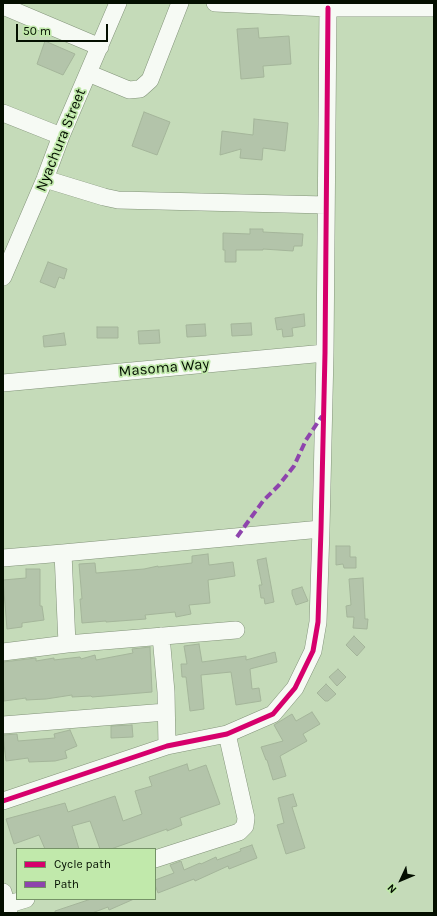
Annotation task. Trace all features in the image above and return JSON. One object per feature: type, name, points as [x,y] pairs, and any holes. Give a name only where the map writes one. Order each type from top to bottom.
[{"type":"street","name":"Nyachura Street","points":[[3,277],[118,3]]},
{"type":"street","points":[[88,74],[129,90],[140,89],[150,80],[180,3]]},
{"type":"street","points":[[215,3],[328,8],[432,6]]},
{"type":"street","points":[[3,6],[100,47]]},
{"type":"street","points":[[3,801],[167,746],[226,734],[273,714],[295,688],[313,651],[318,622],[321,529],[325,353],[328,8]]},
{"type":"street","points":[[3,113],[61,136]]},
{"type":"street","points":[[45,179],[118,200],[326,205]]},
{"type":"street","name":"Masoma Way","points":[[3,380],[325,353]]},
{"type":"street","points":[[3,558],[63,554],[321,529]]},
{"type":"street","points":[[63,554],[67,644]]},
{"type":"street","points":[[3,652],[67,644],[236,630]]},
{"type":"street","points":[[162,636],[166,692],[167,746]]},
{"type":"street","points":[[3,725],[166,712]]},
{"type":"street","points":[[156,859],[240,832],[245,826],[246,818],[226,734]]},
{"type":"street","points":[[6,903],[21,900]]},
{"type":"building","points":[[258,28],[259,38],[289,36],[291,64],[263,66],[264,77],[241,79],[237,29]]},
{"type":"building","points":[[45,41],[75,54],[63,75],[37,64]]},
{"type":"building","points":[[144,112],[170,122],[157,155],[132,146]]},
{"type":"building","points":[[254,119],[288,123],[285,151],[263,148],[262,160],[240,158],[241,149],[220,155],[222,131],[253,135]]},
{"type":"building","points":[[250,229],[263,229],[263,232],[303,234],[302,246],[294,246],[293,251],[263,249],[236,250],[236,262],[225,262],[223,233],[250,234]]},
{"type":"building","points":[[48,262],[67,269],[64,279],[59,277],[55,288],[40,282]]},
{"type":"building","points":[[304,314],[305,326],[292,328],[293,336],[283,337],[282,329],[277,330],[275,318]]},
{"type":"building","points":[[251,323],[252,335],[232,336],[231,324]]},
{"type":"building","points":[[205,324],[206,336],[187,337],[186,325]]},
{"type":"building","points":[[97,327],[118,327],[118,338],[97,338]]},
{"type":"building","points":[[159,330],[160,343],[139,344],[138,331]]},
{"type":"building","points":[[64,333],[66,345],[44,347],[43,336]]},
{"type":"building","points":[[336,546],[350,546],[350,557],[356,557],[356,568],[344,568],[343,564],[336,565]]},
{"type":"building","points":[[208,554],[209,565],[233,562],[235,576],[208,580],[210,603],[189,605],[191,614],[176,617],[175,612],[145,615],[146,619],[82,623],[80,599],[82,599],[79,564],[95,563],[96,573],[192,563],[192,556]]},
{"type":"building","points":[[266,558],[274,602],[265,604],[264,598],[261,598],[259,585],[262,585],[257,560]]},
{"type":"building","points":[[26,569],[40,569],[40,606],[42,606],[44,620],[22,623],[22,627],[7,629],[3,580],[26,578]]},
{"type":"building","points":[[363,578],[365,619],[368,619],[367,629],[353,628],[354,617],[347,617],[346,606],[351,605],[349,579]]},
{"type":"building","points":[[302,587],[308,601],[296,605],[292,590]]},
{"type":"building","points":[[354,636],[365,647],[357,656],[346,645]]},
{"type":"building","points":[[199,644],[202,662],[246,656],[246,660],[275,652],[277,662],[250,669],[252,689],[259,688],[261,701],[236,705],[231,672],[201,675],[204,709],[190,711],[186,677],[182,677],[181,664],[187,664],[184,646]]},
{"type":"building","points":[[150,647],[152,692],[92,697],[72,697],[72,695],[46,699],[26,700],[26,698],[4,701],[3,662],[36,658],[36,661],[54,658],[54,660],[80,657],[81,659],[95,655],[96,660],[133,653],[132,649]]},
{"type":"building","points":[[338,669],[346,677],[337,686],[329,677]]},
{"type":"building","points":[[326,684],[336,694],[328,701],[325,701],[317,693]]},
{"type":"building","points":[[312,712],[320,724],[303,734],[307,741],[280,756],[286,776],[273,780],[261,747],[283,741],[274,725],[292,714],[296,721]]},
{"type":"building","points":[[132,725],[133,737],[111,738],[111,726]]},
{"type":"building","points":[[70,730],[77,746],[65,751],[67,758],[55,761],[29,762],[28,758],[6,761],[3,735],[17,734],[18,741],[55,738],[54,734]]},
{"type":"building","points":[[187,764],[189,771],[206,765],[220,804],[180,818],[182,825],[114,848],[100,848],[90,821],[72,826],[79,848],[45,848],[39,835],[14,844],[6,819],[65,803],[68,812],[115,796],[123,821],[142,814],[135,791],[152,786],[149,777]]},
{"type":"building","points":[[293,794],[297,806],[292,807],[305,848],[286,854],[277,825],[284,823],[278,798]]},
{"type":"building","points":[[252,845],[257,858],[229,869],[228,866],[195,881],[194,879],[158,893],[156,880],[174,873],[170,865],[181,861],[184,870],[216,857],[217,860],[241,851],[240,849]]},
{"type":"building","points":[[88,900],[132,900],[109,910],[108,907],[92,913],[55,913],[55,911]]},
{"type":"marked path","points":[[237,537],[263,501],[279,485],[294,466],[306,440],[322,416]]},
{"type":"cycle path","points":[[3,801],[167,746],[227,734],[273,714],[295,688],[313,651],[318,622],[321,529],[325,353],[328,8]]}]
